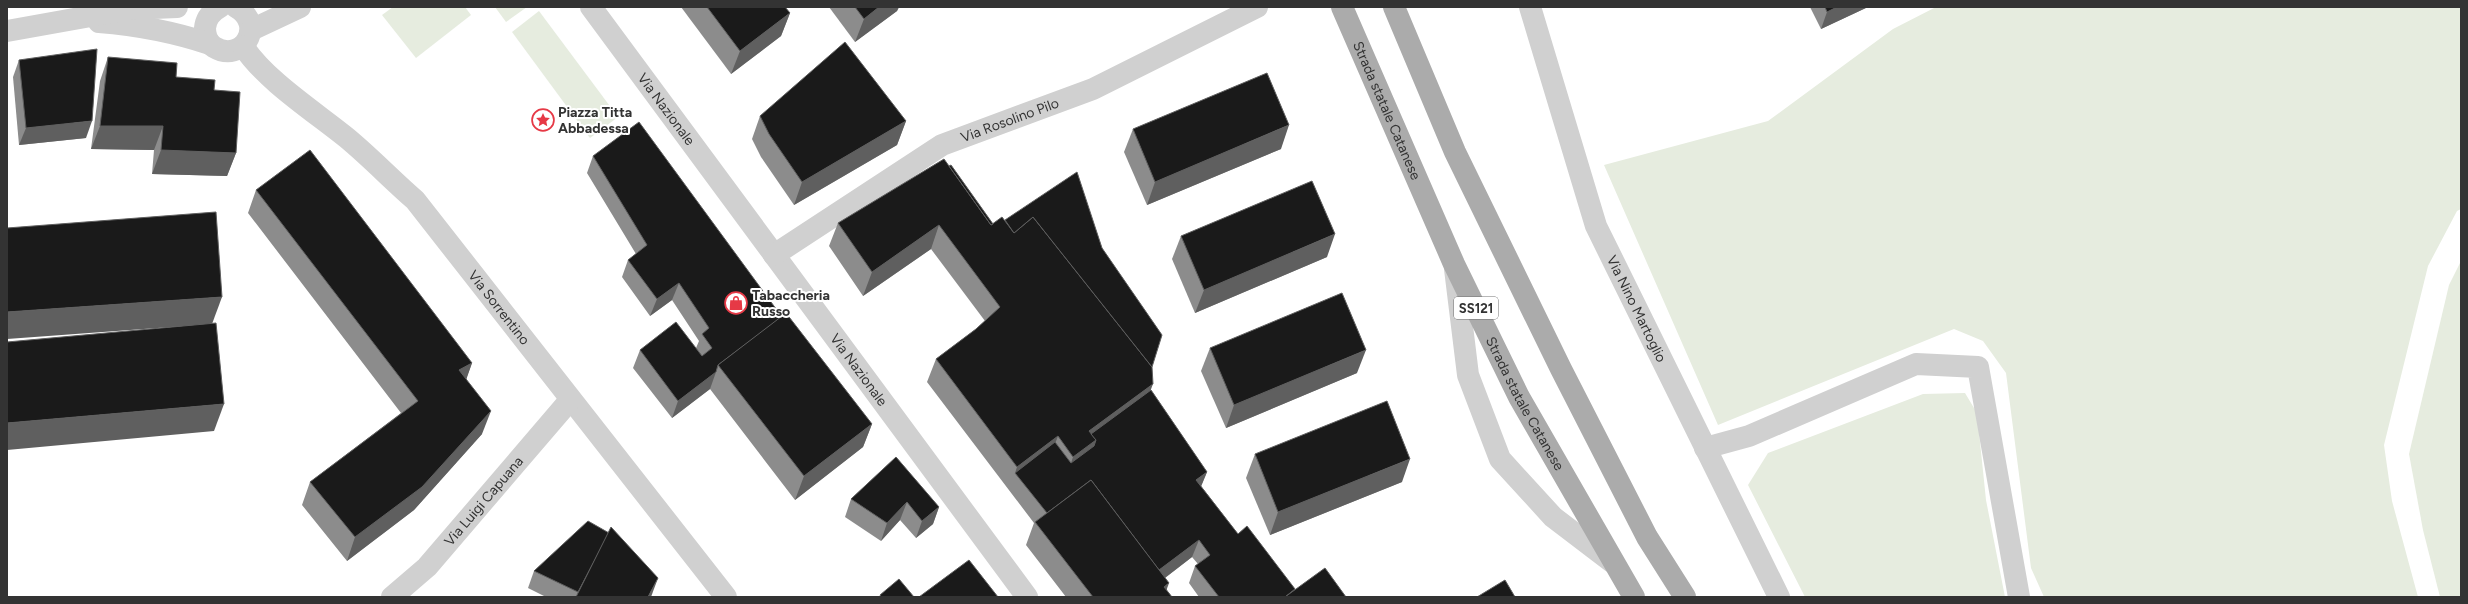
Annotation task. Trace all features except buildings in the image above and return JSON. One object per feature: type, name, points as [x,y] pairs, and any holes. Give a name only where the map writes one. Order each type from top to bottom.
[{"type":"main road","name":"Strada statale Catanese","points":[[1342,7],[1454,264],[1519,397],[1612,562],[1634,597]]},
{"type":"main road","points":[[1394,7],[1455,152],[1561,369],[1647,536],[1684,597]]},
{"type":"street","points":[[7,31],[76,20],[130,9],[178,7]]},
{"type":"street","points":[[210,44],[205,33],[206,21],[212,11],[220,7]]},
{"type":"street","name":"Via Sorrentino","points":[[236,7],[243,11],[249,20],[247,38],[252,59],[268,74],[358,147],[414,200],[726,597]]},
{"type":"street","points":[[249,7],[266,7]]},
{"type":"street","points":[[76,20],[150,29],[187,36],[210,44],[220,51],[232,51],[247,38],[300,7]]},
{"type":"street","name":"Via Nazionale","points":[[591,7],[1027,597]]},
{"type":"street","name":"Via Rosolino Pilo","points":[[774,255],[942,145],[1093,89],[1257,7]]},
{"type":"street","name":"Via Nino Martoglio","points":[[1530,7],[1596,226],[1779,597]]},
{"type":"street","points":[[1454,264],[1468,375],[1500,459],[1553,517],[1612,562]]},
{"type":"street","points":[[1705,448],[1749,436],[1916,364],[1978,367],[2019,597]]},
{"type":"street","name":"Via Luigi Capuana","points":[[392,597],[427,567],[570,400]]},
{"type":"shaded area","points":[[393,7],[465,7],[471,15],[416,58],[382,15]]},
{"type":"shaded area","points":[[495,7],[527,7],[506,22]]},
{"type":"shaded area","points":[[1936,7],[2461,7],[2461,209],[2457,211],[2428,266],[2384,445],[2392,501],[2418,597],[2044,597],[2031,568],[2006,373],[1983,341],[1954,329],[1718,425],[1604,165],[1768,121],[1893,29]]},
{"type":"shaded area","points":[[539,11],[618,117],[590,138],[512,32]]},
{"type":"shaded area","points":[[2461,261],[2461,597],[2440,597],[2423,530],[2409,454],[2449,285]]},
{"type":"shaded area","points":[[1965,393],[1977,413],[1986,500],[2005,597],[1805,597],[1748,485],[1768,453],[1923,394]]},
{"type":"place","name":"Piazza Titta Abbadessa","points":[[543,120]]},
{"type":"place","name":"Tabaccheria Russo","points":[[736,303]]}]
